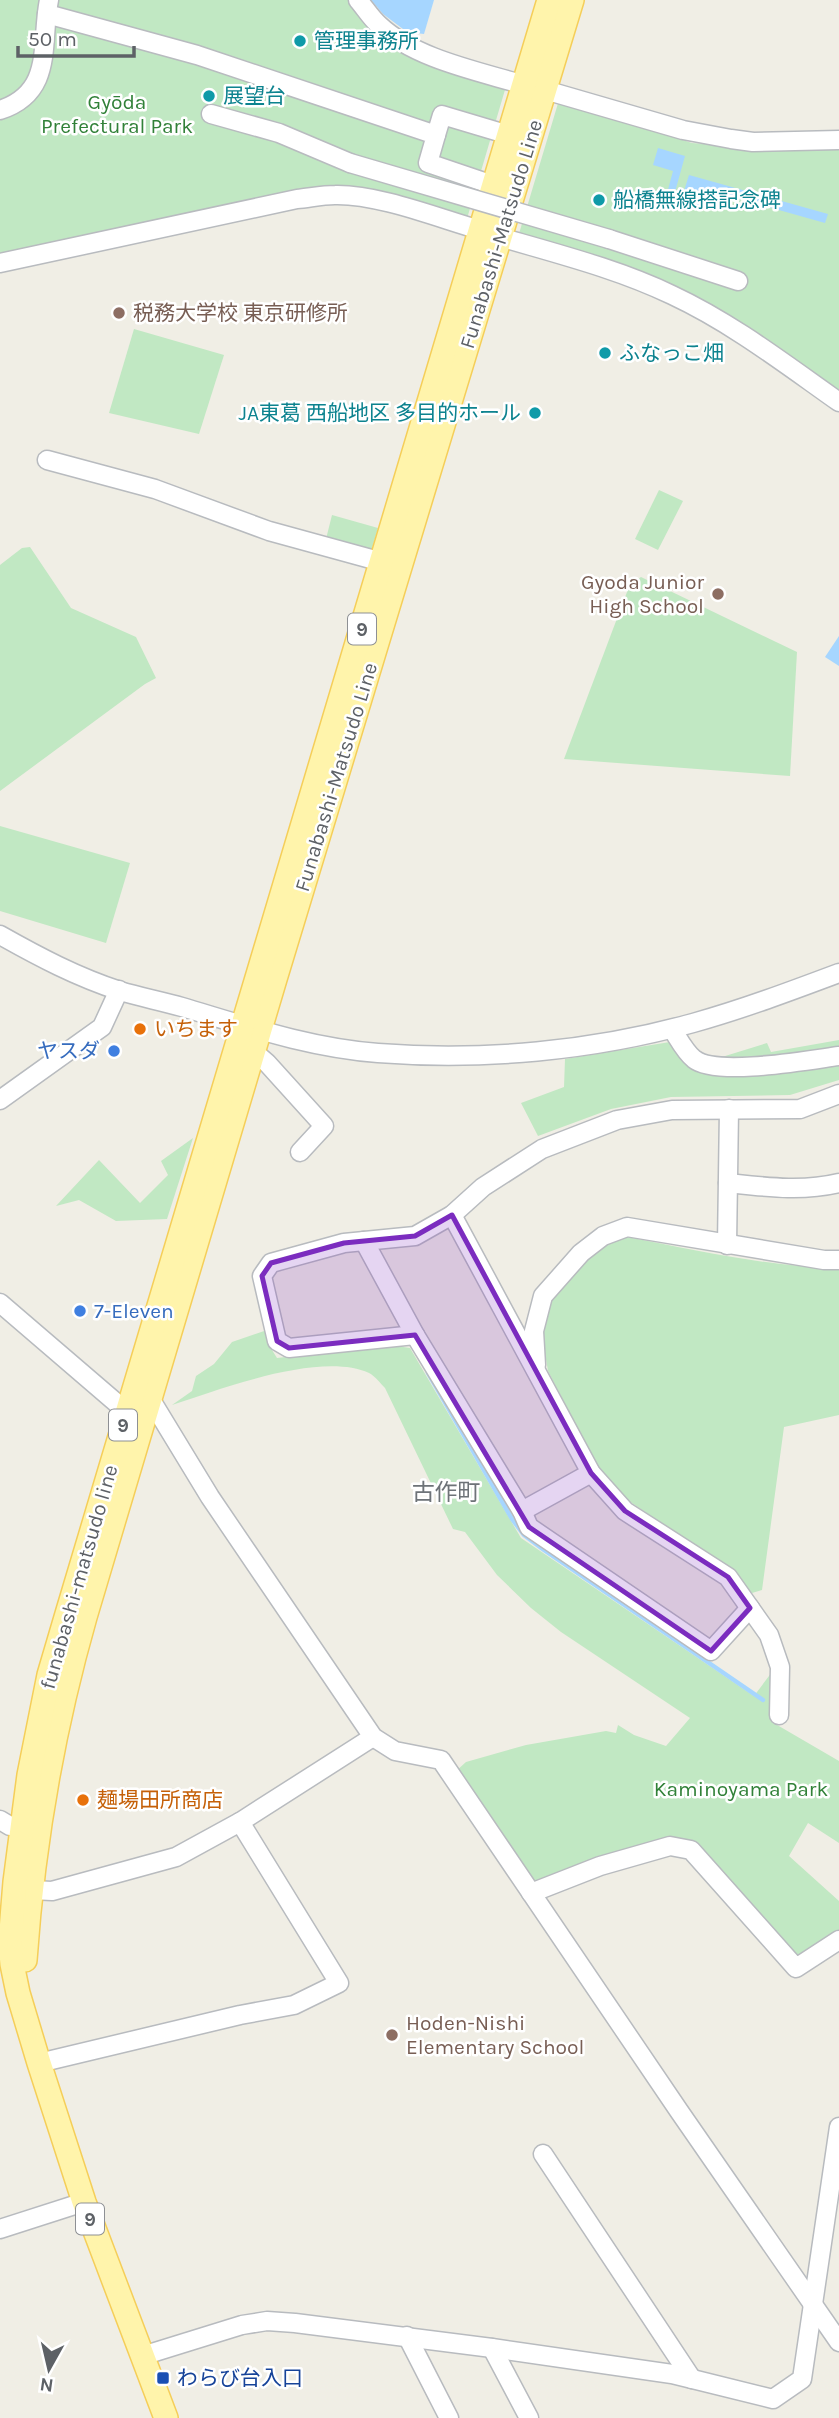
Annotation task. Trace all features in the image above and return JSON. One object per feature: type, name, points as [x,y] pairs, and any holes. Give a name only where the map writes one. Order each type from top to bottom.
[{"type":"main road","name":"Funabashi-Matsudo Line","points":[[252,1036],[534,87],[549,0]]},
{"type":"main road","name":"Funabashi-Matsudo Line","points":[[534,87],[572,0]]},
{"type":"main road","name":"Funabashi-Matsudo Line","points":[[252,1036],[382,562],[490,234]]},
{"type":"main road","name":"funabashi-matsudo line","points":[[25,2015],[23,1976],[32,1890],[20,1826],[47,1777],[68,1677],[151,1400],[252,1036]]},
{"type":"main road","name":"funabashi-matsudo line","points":[[166,2418],[84,2202],[16,1984],[10,1943],[20,1826],[49,1675],[127,1412],[252,1036]]},
{"type":"street","points":[[358,0],[380,26],[415,48],[446,61],[534,87],[683,130],[731,139],[753,142],[839,140]]},
{"type":"street","points":[[0,110],[23,98],[34,86],[41,71],[46,48],[48,7],[436,135]]},
{"type":"street","points":[[211,114],[279,133],[350,163],[609,239],[738,281]]},
{"type":"street","points":[[484,182],[428,163],[436,135],[443,115],[499,132]]},
{"type":"street","points":[[0,263],[297,200],[335,195],[360,197],[628,276],[674,296],[730,327],[839,401]]},
{"type":"street","points":[[47,460],[155,489],[269,531],[382,562]]},
{"type":"street","points":[[0,934],[58,968],[119,990],[179,1006],[252,1036],[348,1049],[435,1055],[545,1051],[671,1028],[733,1011],[839,973]]},
{"type":"street","points":[[2,1102],[102,1027],[119,990]]},
{"type":"street","points":[[671,1028],[693,1059],[707,1066],[762,1066],[839,1056]]},
{"type":"street","points":[[252,1036],[267,1063],[324,1126],[300,1152]]},
{"type":"street","points":[[415,1335],[289,1348],[277,1341],[262,1276],[271,1263],[344,1243],[415,1236],[452,1215],[483,1187],[542,1149],[617,1120],[672,1110],[800,1109],[839,1094]]},
{"type":"street","points":[[727,1245],[729,1109]]},
{"type":"street","points":[[728,1183],[786,1189],[839,1184]]},
{"type":"street","points":[[452,1215],[591,1473],[625,1511],[728,1577],[769,1635],[780,1667],[779,1715]]},
{"type":"street","points":[[536,1371],[534,1331],[544,1296],[581,1253],[603,1236],[627,1227],[727,1245],[839,1260]]},
{"type":"street","points":[[364,1241],[415,1335],[522,1511],[529,1527],[711,1651],[750,1608]]},
{"type":"street","points":[[0,1303],[127,1412]]},
{"type":"street","points":[[151,1400],[210,1497],[373,1737],[395,1751],[441,1760],[839,2342]]},
{"type":"street","points":[[522,1511],[591,1473]]},
{"type":"street","points":[[32,1890],[52,1891],[176,1857],[240,1822],[373,1737]]},
{"type":"street","points":[[39,2063],[240,2015],[294,2005],[340,1983],[240,1822]]},
{"type":"street","points":[[531,1893],[600,1866],[670,1846],[681,1846],[691,1850],[796,1968],[839,1940]]},
{"type":"street","points":[[142,2356],[242,2325],[267,2322],[407,2336],[492,2348],[692,2379],[773,2399],[802,2379],[839,2127]]},
{"type":"street","points":[[543,2154],[692,2379]]},
{"type":"street","points":[[0,2229],[84,2202]]},
{"type":"street","points":[[407,2336],[449,2418]]},
{"type":"street","points":[[492,2348],[529,2418]]},
{"type":"highlighted area","points":[[452,1215],[591,1473],[625,1511],[728,1577],[750,1608],[711,1651],[529,1527],[415,1335],[289,1348],[277,1341],[262,1276],[271,1263],[344,1243],[415,1236]]},
{"type":"green space","name":"Gyōda Prefectural Park","points":[[0,0],[349,0],[405,55],[507,83],[466,222],[377,194],[0,257]]},
{"type":"green space","points":[[559,100],[692,143],[741,147],[839,146],[839,391],[742,324],[647,275],[518,237]]},
{"type":"green space","points":[[134,329],[224,355],[199,434],[109,413]]},
{"type":"green space","points":[[659,490],[683,501],[658,550],[635,539]]},
{"type":"green space","points":[[332,515],[378,528],[371,552],[326,539]]},
{"type":"green space","points":[[30,547],[71,608],[136,637],[156,678],[0,791],[0,565],[22,548]]},
{"type":"green space","points":[[641,577],[797,652],[790,776],[564,759],[630,584]]},
{"type":"green space","points":[[0,826],[130,863],[106,943],[0,911]]},
{"type":"green space","points":[[839,1040],[839,1051],[762,1060],[709,1061],[767,1043],[771,1052]]},
{"type":"green space","points":[[670,1042],[687,1062],[839,1062],[839,1080],[790,1095],[671,1097],[611,1109],[538,1136],[521,1103],[564,1087],[565,1059]]},
{"type":"green space","points":[[193,1138],[167,1219],[116,1221],[79,1200],[56,1206],[99,1160],[140,1203],[168,1175],[161,1161]]},
{"type":"green space","points":[[627,1237],[759,1261],[839,1268],[839,1415],[784,1427],[762,1590],[752,1593],[731,1570],[629,1501],[597,1465],[548,1371],[541,1330],[553,1297],[585,1260],[605,1243]]},
{"type":"green space","name":"Kaminoyama Park","points":[[267,1330],[277,1358],[390,1345],[410,1348],[521,1538],[754,1696],[772,1672],[772,1722],[839,1761],[839,1843],[808,1823],[789,1856],[839,1901],[839,1931],[805,1955],[790,1954],[693,1845],[538,1882],[530,1881],[455,1772],[466,1762],[526,1745],[606,1731],[616,1733],[618,1725],[634,1735],[666,1746],[690,1718],[561,1632],[497,1575],[465,1532],[453,1529],[385,1388],[371,1374],[349,1367],[298,1369],[243,1382],[172,1405],[192,1391],[196,1376],[214,1364],[232,1342]]},
{"type":"water","points":[[371,0],[434,0],[424,34],[407,32],[383,14]]},
{"type":"water","points":[[658,148],[685,156],[675,192],[683,194],[689,175],[828,214],[825,223],[704,189],[699,206],[666,197],[673,171],[653,165]]},
{"type":"water","points":[[839,636],[839,666],[825,657]]},
{"type":"waterway","points":[[428,1373],[512,1519],[524,1535],[763,1700]]},
{"type":"place","name":"管理事務所","points":[[300,41]]},
{"type":"place","name":"展望台","points":[[209,96]]},
{"type":"place","name":"船橋無線搭記念碑","points":[[599,200]]},
{"type":"place","name":"税務大学校 東京研修所","points":[[119,313]]},
{"type":"place","name":"ふなっこ畑","points":[[605,353]]},
{"type":"place","name":"JA東葛 西船地区 多目的ホール","points":[[535,413]]},
{"type":"place","name":"Gyoda Junior High School","points":[[718,594]]},
{"type":"place","name":"いちます","points":[[140,1029]]},
{"type":"place","name":"ヤスダ","points":[[114,1051]]},
{"type":"place","name":"7-Eleven","points":[[80,1311]]},
{"type":"place","name":"麺場田所商店","points":[[83,1800]]},
{"type":"place","name":"Hoden-Nishi Elementary School","points":[[392,2035]]},
{"type":"place","name":"わらび台入口","points":[[163,2378]]},
{"type":"district","name":"古作町","points":[[446,1492]]}]
